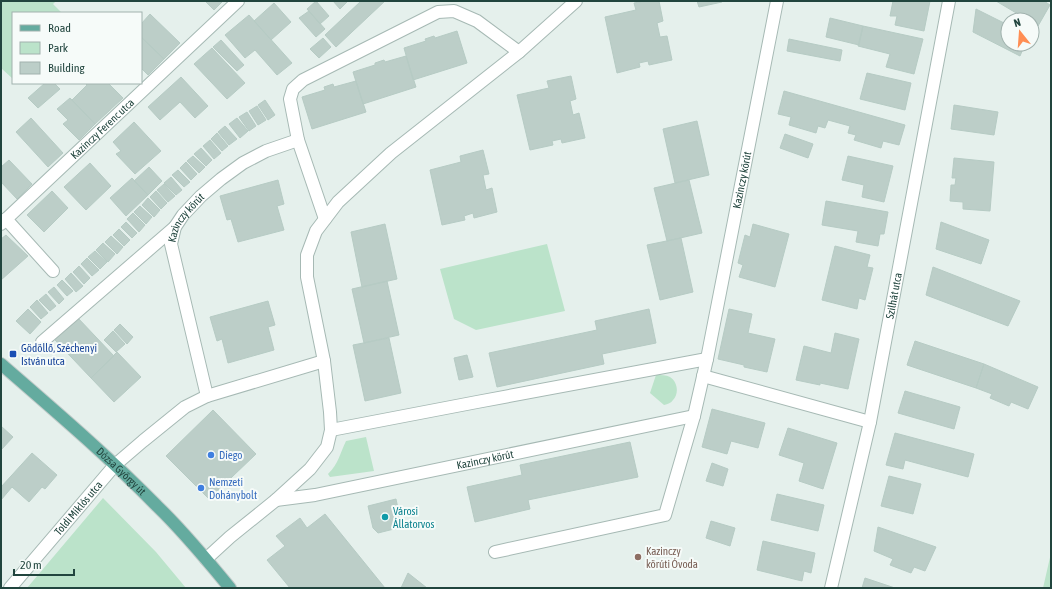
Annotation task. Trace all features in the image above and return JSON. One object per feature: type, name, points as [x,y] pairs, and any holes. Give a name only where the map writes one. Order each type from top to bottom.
[{"type":"main road","name":"Dózsa György út","points":[[1,364],[115,465],[158,507],[206,559],[230,588]]},
{"type":"street","name":"Kazinczy Ferenc utca","points":[[3,222],[238,1]]},
{"type":"street","points":[[206,559],[310,469],[327,447],[331,430],[330,412],[324,361],[307,276],[307,255],[316,231],[338,202],[391,153],[519,52],[576,1]]},
{"type":"street","name":"Kazinczy körút","points":[[495,552],[665,516],[694,416],[707,359],[776,1]]},
{"type":"street","name":"Szilhát utca","points":[[831,588],[870,422],[949,1]]},
{"type":"street","points":[[325,219],[298,140],[290,99],[293,89],[303,80],[438,12],[454,11],[477,21],[519,52]]},
{"type":"street","name":"Kazinczy körút","points":[[207,396],[171,244],[175,227],[183,215],[201,196],[243,163],[266,152],[298,140]]},
{"type":"street","points":[[3,222],[53,271]]},
{"type":"street","points":[[42,342],[175,227]]},
{"type":"street","points":[[331,430],[707,359]]},
{"type":"street","points":[[115,465],[142,441],[185,407],[207,396],[324,361]]},
{"type":"street","points":[[703,376],[870,422]]},
{"type":"street","name":"Kazinczy körút","points":[[276,500],[315,495],[694,416]]},
{"type":"street","name":"Toldi Miklós utca","points":[[10,588],[115,465]]},
{"type":"green space","points":[[1,1],[56,1],[53,4],[61,12],[12,12],[12,78],[1,68]]},
{"type":"green space","points":[[547,244],[565,311],[476,330],[454,319],[440,269]]},
{"type":"green space","points":[[656,375],[670,377],[675,382],[677,388],[676,395],[672,401],[664,405],[650,393]]},
{"type":"green space","points":[[366,437],[374,471],[330,477],[328,474],[337,462],[346,441]]},
{"type":"green space","points":[[103,498],[156,552],[186,588],[27,588]]},
{"type":"green space","points":[[1051,553],[1051,588],[1043,588]]},
{"type":"building","points":[[205,1],[223,1],[214,10]]},
{"type":"building","points":[[316,1],[329,16],[320,24],[307,9]]},
{"type":"building","points":[[333,1],[348,1],[340,9]]},
{"type":"building","points":[[361,1],[385,1],[336,47],[325,35]]},
{"type":"building","points":[[659,1],[663,21],[657,23],[660,37],[667,36],[672,60],[649,65],[648,61],[639,63],[640,67],[617,73],[605,17],[636,10],[634,3]]},
{"type":"building","points":[[697,1],[721,1],[722,2],[699,7]]},
{"type":"building","points":[[893,1],[930,1],[924,31],[895,25],[897,16],[890,16]]},
{"type":"building","points":[[996,1],[1044,1],[1050,5],[1040,22],[1040,12],[1015,12]]},
{"type":"building","points":[[274,3],[291,22],[271,40],[254,21]]},
{"type":"building","points":[[976,9],[1000,21],[1000,46],[973,32]]},
{"type":"building","points":[[309,11],[325,29],[316,37],[299,18]]},
{"type":"building","points":[[150,14],[180,43],[164,59],[142,38],[142,23]]},
{"type":"building","points":[[249,15],[292,63],[277,75],[255,50],[245,58],[225,35]]},
{"type":"building","points":[[830,18],[863,26],[859,45],[826,37]]},
{"type":"building","points":[[863,26],[923,39],[914,74],[886,67],[890,54],[858,46]]},
{"type":"building","points":[[457,31],[467,63],[413,80],[404,48],[426,41],[425,39],[434,36],[435,38]]},
{"type":"building","points":[[142,38],[164,59],[148,75],[142,69]]},
{"type":"building","points":[[323,38],[331,47],[319,58],[310,49]]},
{"type":"building","points":[[789,39],[842,50],[840,61],[787,51]]},
{"type":"building","points":[[221,40],[244,65],[237,71],[213,47]]},
{"type":"building","points":[[212,48],[245,83],[227,99],[194,64]]},
{"type":"building","points":[[1012,52],[1022,52],[1020,56]]},
{"type":"building","points":[[406,56],[416,87],[363,104],[353,72],[375,65],[375,63],[384,60],[385,62]]},
{"type":"building","points":[[867,73],[911,83],[905,110],[860,99]]},
{"type":"building","points":[[571,76],[576,99],[570,101],[573,115],[579,113],[585,138],[562,143],[561,139],[552,141],[553,145],[530,150],[517,95],[549,88],[547,81]]},
{"type":"building","points":[[181,77],[208,106],[195,118],[180,102],[160,120],[148,107]]},
{"type":"building","points":[[356,81],[366,112],[312,129],[302,97],[325,90],[324,87],[333,84],[334,87]]},
{"type":"building","points":[[44,84],[55,84],[60,89],[38,108],[28,98]]},
{"type":"building","points":[[86,84],[109,84],[123,98],[95,124],[72,100],[87,85]]},
{"type":"building","points":[[784,91],[905,125],[899,145],[883,141],[881,148],[854,140],[856,135],[848,133],[850,126],[828,120],[825,128],[818,126],[816,133],[789,125],[791,117],[778,114]]},
{"type":"building","points":[[70,98],[95,124],[79,140],[63,124],[68,120],[57,109]]},
{"type":"building","points":[[265,100],[275,115],[268,120],[258,105]]},
{"type":"building","points":[[954,105],[998,112],[994,135],[951,129]]},
{"type":"building","points":[[257,106],[266,120],[258,125],[249,111]]},
{"type":"building","points":[[247,112],[256,126],[249,131],[239,117]]},
{"type":"building","points":[[31,118],[63,153],[48,167],[16,132]]},
{"type":"building","points":[[237,118],[248,131],[240,138],[229,124]]},
{"type":"building","points":[[697,121],[709,175],[675,183],[663,129]]},
{"type":"building","points":[[134,122],[161,151],[135,174],[116,154],[121,151],[113,142]]},
{"type":"building","points":[[225,126],[237,139],[229,145],[218,132]]},
{"type":"building","points":[[217,133],[228,146],[222,151],[211,139]]},
{"type":"building","points":[[785,134],[813,144],[808,158],[780,148]]},
{"type":"building","points":[[210,140],[221,153],[214,159],[203,146]]},
{"type":"building","points":[[201,148],[212,160],[206,166],[194,154]]},
{"type":"building","points":[[483,150],[489,174],[483,175],[486,190],[492,188],[497,212],[474,218],[473,213],[464,216],[465,220],[442,225],[430,170],[461,162],[460,156]]},
{"type":"building","points":[[193,156],[205,167],[199,173],[187,161]]},
{"type":"building","points":[[848,156],[893,166],[884,202],[862,197],[864,185],[842,180]]},
{"type":"building","points":[[954,158],[994,162],[990,211],[963,209],[963,202],[950,201],[951,185],[955,185],[956,178],[952,178]]},
{"type":"building","points":[[9,160],[32,184],[17,199],[1,182],[1,167]]},
{"type":"building","points":[[186,162],[197,174],[191,180],[180,168]]},
{"type":"building","points":[[90,163],[111,186],[86,210],[64,187]]},
{"type":"building","points":[[149,167],[162,181],[148,195],[134,181]]},
{"type":"building","points":[[178,170],[190,182],[184,187],[172,175]]},
{"type":"building","points":[[171,177],[182,190],[176,195],[164,183]]},
{"type":"building","points":[[132,178],[148,195],[126,216],[110,198]]},
{"type":"building","points":[[278,180],[284,204],[277,206],[284,230],[238,242],[231,219],[227,220],[220,196]]},
{"type":"building","points":[[689,180],[702,233],[667,241],[654,188]]},
{"type":"building","points":[[164,184],[175,196],[168,202],[157,190]]},
{"type":"building","points":[[52,191],[68,208],[44,232],[27,215]]},
{"type":"building","points":[[156,191],[167,203],[161,209],[150,197]]},
{"type":"building","points":[[148,198],[160,210],[154,217],[142,205]]},
{"type":"building","points":[[826,201],[888,212],[884,234],[880,234],[878,246],[856,242],[858,231],[822,225]]},
{"type":"building","points":[[140,206],[152,217],[146,224],[134,212]]},
{"type":"building","points":[[133,213],[145,225],[139,232],[127,219]]},
{"type":"building","points":[[126,222],[137,233],[132,238],[121,227]]},
{"type":"building","points":[[941,222],[989,240],[981,264],[936,249]]},
{"type":"building","points":[[385,224],[397,279],[362,287],[351,232]]},
{"type":"building","points":[[753,224],[789,234],[775,287],[739,277],[743,265],[738,263],[745,235],[750,237]]},
{"type":"building","points":[[119,229],[130,240],[124,246],[113,235]]},
{"type":"building","points":[[6,235],[28,256],[1,280],[1,239]]},
{"type":"building","points":[[111,236],[123,247],[117,254],[105,242]]},
{"type":"building","points":[[681,238],[693,292],[660,300],[647,245]]},
{"type":"building","points":[[103,243],[115,254],[108,262],[96,250]]},
{"type":"building","points":[[835,246],[870,255],[867,267],[873,268],[865,300],[859,298],[857,309],[822,300]]},
{"type":"building","points":[[95,251],[107,262],[100,269],[88,257]]},
{"type":"building","points":[[87,258],[99,270],[92,276],[81,264]]},
{"type":"building","points":[[79,266],[90,278],[84,284],[73,272]]},
{"type":"building","points":[[933,267],[1020,301],[1008,326],[926,295]]},
{"type":"building","points":[[71,273],[83,286],[76,292],[65,279]]},
{"type":"building","points":[[62,280],[73,291],[67,296],[57,285]]},
{"type":"building","points":[[387,281],[399,335],[364,343],[352,289]]},
{"type":"building","points":[[54,287],[64,299],[59,304],[48,292]]},
{"type":"building","points":[[46,294],[56,306],[50,311],[39,300]]},
{"type":"building","points":[[37,300],[48,313],[41,319],[30,307]]},
{"type":"building","points":[[268,301],[275,325],[268,327],[274,350],[228,363],[222,339],[217,341],[210,317]]},
{"type":"building","points":[[28,309],[41,322],[30,334],[16,321]]},
{"type":"building","points":[[649,309],[656,343],[602,354],[604,364],[497,387],[489,353],[597,330],[595,321]]},
{"type":"building","points":[[729,309],[752,314],[748,333],[775,339],[767,372],[718,359]]},
{"type":"building","points":[[77,317],[114,356],[91,378],[54,339]]},
{"type":"building","points":[[120,324],[133,337],[127,344],[114,330]]},
{"type":"building","points":[[113,331],[125,344],[116,352],[104,340]]},
{"type":"building","points":[[835,333],[859,339],[848,389],[796,380],[804,346],[831,353]]},
{"type":"building","points":[[389,338],[401,393],[365,401],[353,345]]},
{"type":"building","points":[[915,341],[984,364],[976,388],[907,365]]},
{"type":"building","points":[[117,352],[141,377],[114,402],[91,378]]},
{"type":"building","points":[[467,355],[473,377],[459,380],[454,358]]},
{"type":"building","points":[[984,364],[1038,387],[1028,409],[1011,402],[1009,406],[990,398],[992,394],[976,388]]},
{"type":"building","points":[[905,391],[960,407],[954,429],[898,413]]},
{"type":"building","points":[[712,409],[765,423],[758,448],[731,441],[727,454],[702,447]]},
{"type":"building","name":"Diego","points":[[213,410],[256,454],[209,499],[166,456]]},
{"type":"building","points":[[1,426],[13,437],[1,450]]},
{"type":"building","points":[[788,428],[837,443],[823,489],[799,481],[804,463],[779,455]]},
{"type":"building","points":[[895,433],[974,454],[968,477],[905,460],[903,469],[886,465]]},
{"type":"building","points":[[630,442],[638,477],[528,500],[530,509],[475,522],[467,487],[522,475],[520,465]]},
{"type":"building","points":[[32,453],[57,475],[45,489],[42,487],[29,502],[12,487],[1,500],[1,487]]},
{"type":"building","points":[[712,463],[728,469],[723,486],[706,481]]},
{"type":"building","points":[[889,476],[921,484],[913,514],[881,506]]},
{"type":"building","points":[[777,494],[824,505],[818,531],[771,520]]},
{"type":"building","name":"Városi Állatorvos","points":[[396,499],[402,527],[378,533],[373,528],[368,506]]},
{"type":"building","points":[[325,514],[385,588],[290,588],[267,560],[285,546],[276,536],[300,518],[307,528]]},
{"type":"building","points":[[711,521],[735,528],[730,546],[706,538]]},
{"type":"building","points":[[878,527],[936,547],[925,571],[914,567],[911,573],[890,565],[893,559],[874,551]]},
{"type":"building","points":[[763,541],[815,553],[811,573],[804,571],[802,581],[757,570]]},
{"type":"building","points":[[408,573],[427,588],[401,588]]},
{"type":"building","points":[[865,578],[895,588],[862,588]]},
{"type":"place","name":"Gödöllő, Széchenyi István utca","points":[[13,354]]},
{"type":"place","name":"Diego","points":[[211,455]]},
{"type":"place","name":"Nemzeti Dohánybolt","points":[[201,488]]},
{"type":"place","name":"Városi Állatorvos","points":[[385,517]]},
{"type":"place","name":"Kazinczy körúti Óvoda","points":[[638,557]]}]
